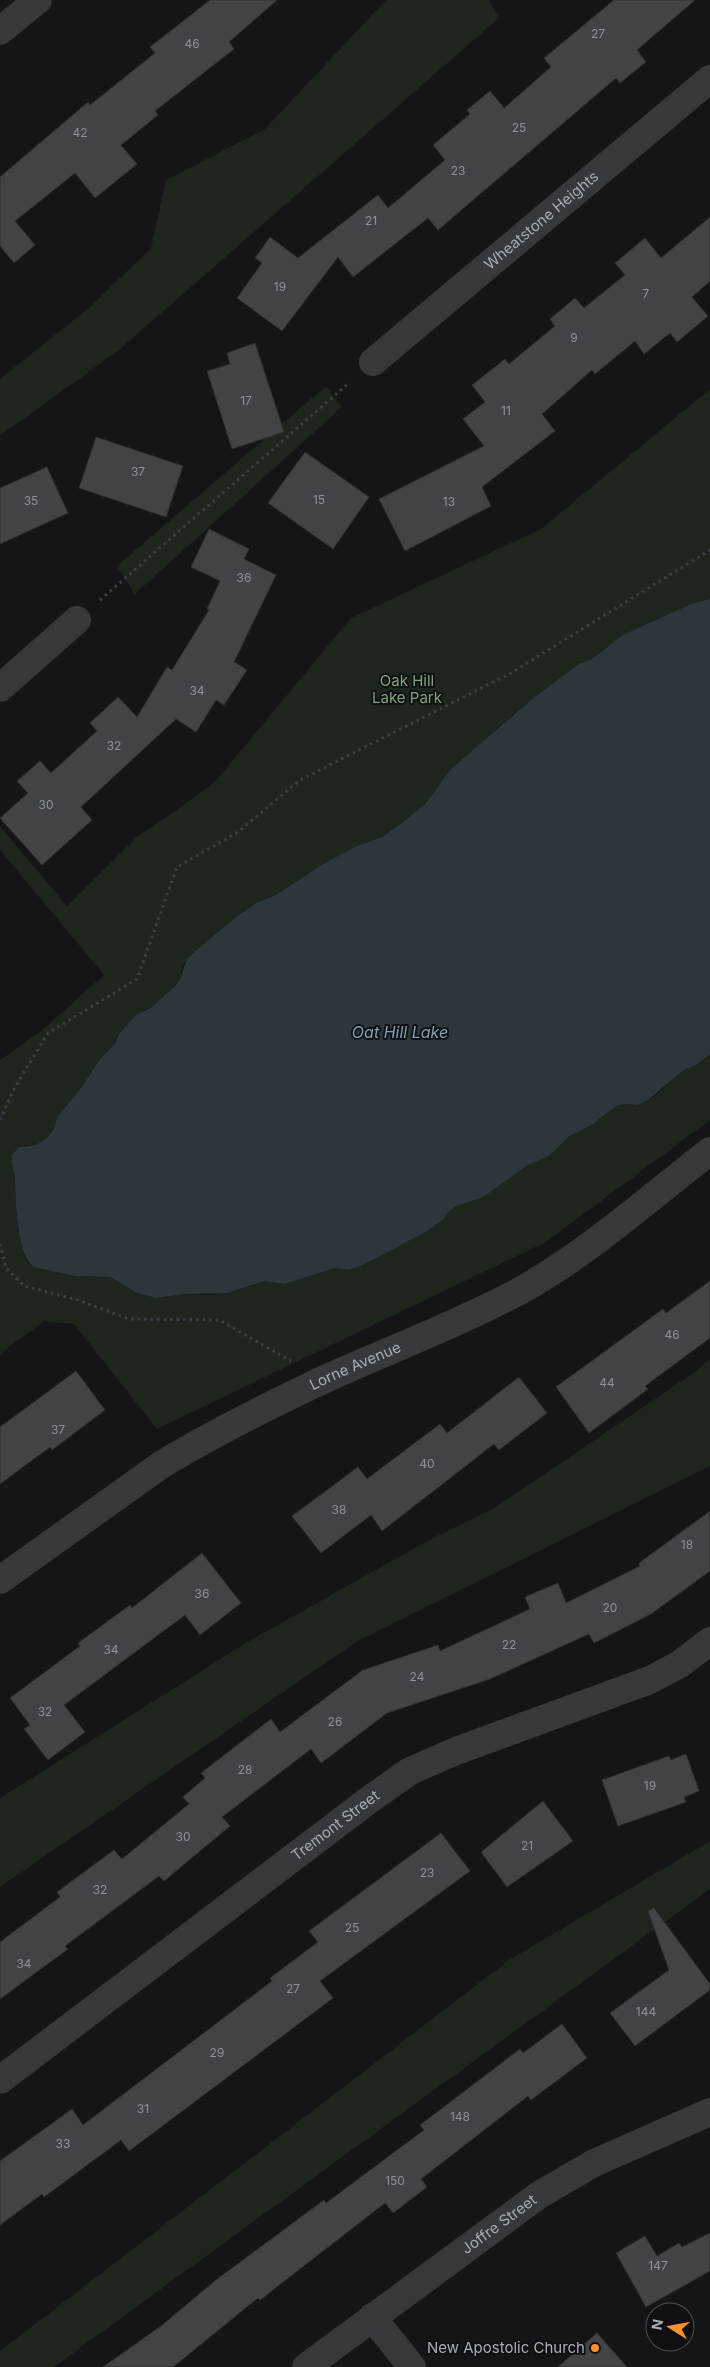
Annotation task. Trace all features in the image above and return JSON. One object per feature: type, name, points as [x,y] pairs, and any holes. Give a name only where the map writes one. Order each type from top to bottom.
[{"type":"street","points":[[0,31],[38,0]]},
{"type":"street","name":"Wheatstone Heights","points":[[373,362],[710,79]]},
{"type":"street","points":[[0,688],[77,620]]},
{"type":"street","name":"Lorne Avenue","points":[[0,1580],[161,1465],[185,1451],[325,1380],[457,1322],[562,1265],[710,1151]]},
{"type":"street","name":"Tremont Street","points":[[0,2080],[368,1800],[410,1771],[650,1680],[680,1664],[710,1641]]},
{"type":"street","name":"Joffre Street","points":[[306,2367],[540,2195],[594,2163],[710,2112]]},
{"type":"street","points":[[372,2317],[412,2367]]},
{"type":"path","points":[[77,620],[373,362]]},
{"type":"path","points":[[0,1120],[15,1087],[48,1033],[137,979],[177,867],[238,832],[300,780],[511,673],[710,550]]},
{"type":"path","points":[[0,1244],[6,1268],[24,1286],[78,1300],[129,1319],[219,1320],[325,1380]]},
{"type":"green space","points":[[386,0],[489,0],[499,18],[120,349],[0,436],[0,379],[90,307],[151,248],[166,180],[265,129]]},
{"type":"green space","points":[[326,386],[342,407],[135,594],[117,566]]},
{"type":"green space","name":"Oak Hill Lake Park","points":[[710,389],[710,599],[693,603],[654,621],[603,649],[590,660],[580,663],[495,730],[426,803],[402,823],[382,837],[310,874],[276,895],[256,903],[236,917],[184,964],[180,979],[166,995],[152,1007],[144,1010],[115,1040],[114,1045],[100,1059],[81,1088],[58,1116],[53,1130],[47,1138],[36,1145],[25,1146],[12,1154],[19,1233],[28,1263],[86,1277],[110,1277],[137,1293],[156,1298],[185,1294],[210,1295],[237,1290],[265,1281],[284,1284],[335,1268],[348,1270],[429,1230],[444,1219],[447,1213],[455,1207],[483,1197],[528,1165],[542,1159],[568,1137],[600,1119],[615,1107],[624,1104],[638,1105],[656,1095],[684,1070],[698,1064],[710,1054],[710,1120],[546,1242],[157,1429],[74,1324],[44,1321],[0,1354],[0,1060],[40,1032],[104,975],[0,850],[0,826],[67,906],[136,838],[214,783],[351,618],[541,529]]},
{"type":"green space","points":[[710,1359],[710,1466],[356,1642],[0,1887],[0,1798],[249,1641],[429,1540],[494,1508],[692,1374]]},
{"type":"green space","points":[[710,1841],[710,1889],[54,2367],[0,2367],[0,2351],[509,1960]]},
{"type":"water","name":"Oat Hill Lake","points":[[710,599],[710,1054],[698,1064],[684,1070],[648,1100],[638,1105],[624,1104],[615,1107],[593,1124],[568,1137],[549,1156],[528,1165],[483,1197],[455,1207],[447,1213],[444,1219],[429,1230],[365,1264],[348,1270],[335,1268],[284,1284],[265,1281],[227,1293],[185,1294],[156,1298],[137,1293],[110,1277],[75,1276],[34,1267],[28,1261],[20,1240],[18,1227],[12,1154],[20,1147],[36,1145],[47,1138],[53,1130],[58,1116],[81,1088],[100,1059],[114,1045],[119,1034],[136,1015],[152,1007],[176,985],[187,959],[236,917],[256,903],[276,895],[323,864],[355,847],[382,837],[402,823],[426,803],[451,769],[532,699],[580,663],[590,660],[623,635],[693,603]]},
{"type":"building","points":[[210,0],[277,0],[229,42],[234,49],[155,111],[158,115],[121,145],[137,164],[95,198],[75,173],[15,221],[35,245],[14,263],[0,246],[0,177],[88,102],[90,105],[155,53],[150,47]]},
{"type":"building","points":[[614,0],[695,0],[637,50],[646,62],[620,83],[616,78],[438,230],[428,218],[353,277],[338,257],[282,331],[237,298],[262,263],[255,258],[270,237],[298,258],[378,195],[388,208],[445,160],[433,145],[470,114],[467,110],[490,91],[504,108],[551,67],[544,58]]},
{"type":"building","points":[[710,217],[710,281],[692,297],[708,316],[677,342],[670,333],[644,354],[635,341],[595,374],[592,370],[542,414],[555,431],[482,487],[491,506],[405,551],[379,499],[484,446],[463,419],[485,402],[472,385],[505,359],[509,364],[555,326],[550,319],[575,298],[584,308],[625,275],[615,263],[645,238],[661,258]]},
{"type":"building","points":[[255,343],[284,432],[232,449],[207,371],[230,364],[227,353]]},
{"type":"building","points":[[96,437],[183,466],[166,517],[79,488]]},
{"type":"building","points":[[305,452],[369,497],[333,549],[268,503]]},
{"type":"building","points":[[47,467],[68,513],[0,544],[0,488]]},
{"type":"building","points":[[209,529],[249,549],[244,559],[276,575],[234,662],[247,670],[224,705],[216,700],[196,732],[176,719],[81,807],[92,820],[42,865],[0,818],[28,793],[17,781],[40,761],[51,773],[97,731],[90,723],[118,697],[137,717],[167,667],[172,670],[209,610],[207,609],[220,581],[191,567]]},
{"type":"building","points":[[710,1281],[710,1338],[645,1386],[648,1389],[589,1433],[556,1387],[663,1309],[666,1313]]},
{"type":"building","points":[[76,1371],[105,1410],[52,1450],[50,1447],[0,1484],[0,1427]]},
{"type":"building","points":[[519,1377],[547,1413],[499,1450],[494,1444],[382,1531],[371,1515],[321,1553],[292,1516],[358,1467],[367,1479],[440,1424],[447,1433]]},
{"type":"building","points":[[710,1511],[710,1571],[651,1614],[594,1643],[589,1634],[490,1679],[387,1713],[321,1763],[311,1749],[222,1817],[230,1826],[164,1881],[159,1876],[65,1946],[68,1949],[0,1999],[0,1942],[60,1897],[57,1892],[114,1850],[122,1859],[189,1804],[183,1797],[205,1778],[201,1773],[271,1719],[280,1732],[363,1670],[438,1645],[440,1651],[530,1609],[525,1597],[558,1583],[566,1603],[640,1566],[639,1563]]},
{"type":"building","points":[[202,1553],[241,1603],[200,1635],[185,1615],[64,1705],[85,1732],[48,1760],[24,1729],[30,1725],[10,1698],[80,1646],[78,1643],[130,1605],[132,1608]]},
{"type":"building","points":[[686,1754],[699,1791],[684,1797],[686,1802],[618,1826],[602,1780],[669,1756],[671,1760]]},
{"type":"building","points":[[543,1801],[573,1841],[507,1887],[481,1852]]},
{"type":"building","points":[[441,1833],[470,1871],[320,1981],[333,1998],[129,2151],[121,2140],[44,2197],[42,2194],[0,2225],[0,2161],[72,2109],[83,2125],[272,1981],[270,1978],[318,1942],[309,1931]]},
{"type":"building","points":[[654,1908],[710,1984],[710,1990],[635,2046],[610,2013],[669,1970],[648,1911]]},
{"type":"building","points":[[562,2024],[587,2058],[531,2100],[528,2096],[421,2179],[427,2187],[393,2213],[385,2203],[260,2300],[258,2298],[173,2367],[103,2367],[161,2326],[216,2280],[324,2200],[326,2203],[424,2130],[420,2125],[520,2049],[523,2053]]},
{"type":"building","points":[[710,2233],[710,2271],[655,2302],[645,2302],[645,2305],[616,2253],[645,2236],[657,2256],[679,2243],[682,2247]]},
{"type":"building","name":"New Apostolic Church","points":[[597,2333],[627,2367],[558,2367]]},
{"type":"place","name":"New Apostolic Church","points":[[595,2348]]}]
